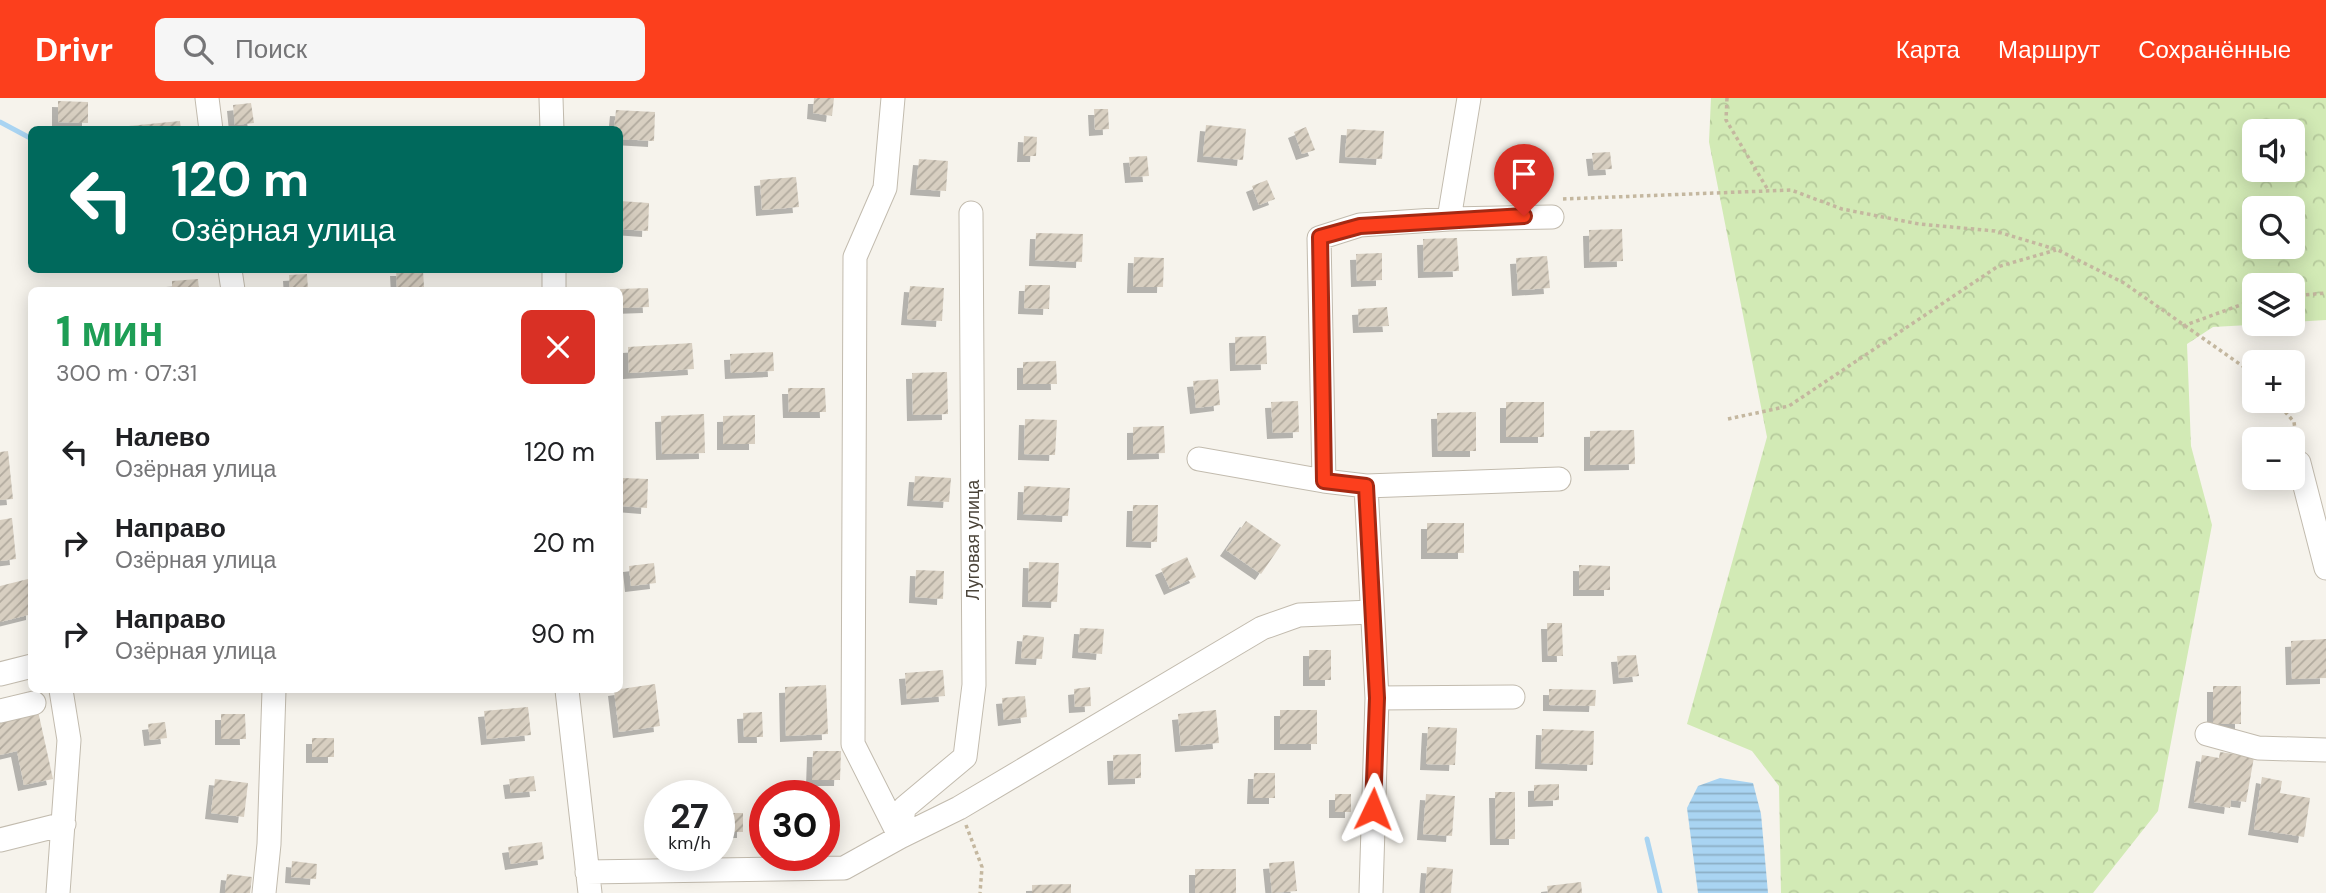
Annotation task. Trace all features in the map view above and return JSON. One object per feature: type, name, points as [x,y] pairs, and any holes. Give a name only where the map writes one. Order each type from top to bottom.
[{"type":"street","points":[[207,98],[210,126]]},
{"type":"street","points":[[551,98],[552,126]]},
{"type":"street","points":[[893,98],[885,188],[855,257],[853,744],[900,837]]},
{"type":"street","points":[[1449,219],[1469,98]]},
{"type":"street","points":[[1324,481],[1320,237],[1360,226],[1557,208]]},
{"type":"street","name":"Луговая улица","points":[[900,837],[904,808],[965,757],[972,697],[971,213]]},
{"type":"street","points":[[1199,459],[1366,486],[1559,479]]},
{"type":"street","points":[[2305,479],[2322,533],[2326,568]]},
{"type":"street","points":[[1366,486],[1377,698],[1371,893]]},
{"type":"street","points":[[567,693],[588,882],[844,868],[959,808],[1262,628],[1298,615],[1372,612]]},
{"type":"street","points":[[0,674],[28,667]]},
{"type":"street","points":[[58,893],[69,740],[61,693]]},
{"type":"street","points":[[264,893],[270,844],[274,693]]},
{"type":"street","points":[[1377,698],[1513,697]]},
{"type":"street","points":[[0,711],[34,703]]},
{"type":"street","points":[[2207,734],[2258,748],[2326,750]]},
{"type":"street","points":[[0,840],[64,824]]},
{"type":"path","points":[[1727,98],[1726,120],[1768,190]]},
{"type":"path","points":[[1557,208],[1791,190],[1842,209],[1919,224],[1995,231],[2058,250],[2124,283],[2242,366]]},
{"type":"path","points":[[1728,419],[1789,406],[1997,267],[2058,250]]},
{"type":"path","points":[[2305,295],[2326,293]]},
{"type":"path","points":[[2183,326],[2242,304]]},
{"type":"path","points":[[959,808],[982,867],[980,893]]},
{"type":"green space","points":[[1711,98],[2326,98],[2326,320],[2305,321],[2305,273],[2242,273],[2242,325],[2213,327],[2187,344],[2191,446],[2212,525],[2158,811],[2093,893],[1781,893],[1779,786],[1752,751],[1687,724],[1767,437],[1709,142]]},
{"type":"water","points":[[1720,778],[1753,783],[1761,814],[1768,893],[1698,893],[1687,808],[1698,786]]},
{"type":"building","points":[[814,98],[834,98],[832,116],[813,113]]},
{"type":"building","points":[[58,101],[88,102],[88,123],[58,122]]},
{"type":"building","points":[[251,103],[254,123],[235,125],[233,105]]},
{"type":"building","points":[[1094,109],[1108,109],[1109,129],[1095,130]]},
{"type":"building","points":[[616,110],[655,112],[654,141],[623,139],[623,126],[614,126]]},
{"type":"building","points":[[180,121],[181,126],[129,126]]},
{"type":"building","points":[[1206,125],[1246,129],[1243,160],[1203,156]]},
{"type":"building","points":[[1306,127],[1315,150],[1302,154],[1294,132]]},
{"type":"building","points":[[1347,129],[1384,131],[1382,159],[1345,157]]},
{"type":"building","points":[[1024,136],[1037,137],[1036,156],[1023,156]]},
{"type":"building","points":[[1610,152],[1612,169],[1594,170],[1592,153]]},
{"type":"building","points":[[1147,156],[1149,176],[1131,177],[1129,157]]},
{"type":"building","points":[[919,159],[948,161],[946,191],[916,189]]},
{"type":"building","points":[[796,177],[799,207],[762,210],[760,180]]},
{"type":"building","points":[[1267,180],[1275,199],[1259,205],[1252,186]]},
{"type":"building","points":[[623,201],[649,203],[648,231],[623,229]]},
{"type":"building","points":[[1622,229],[1623,261],[1590,262],[1589,230]]},
{"type":"building","points":[[1036,233],[1083,234],[1082,262],[1035,260]]},
{"type":"building","points":[[1457,238],[1459,271],[1424,272],[1423,239]]},
{"type":"building","points":[[1382,253],[1382,280],[1357,281],[1356,254]]},
{"type":"building","points":[[1547,256],[1550,288],[1518,290],[1516,258]]},
{"type":"building","points":[[1134,257],[1164,258],[1163,287],[1133,287]]},
{"type":"building","points":[[396,273],[423,273],[424,287],[397,287]]},
{"type":"building","points":[[307,274],[308,287],[290,287],[289,275]]},
{"type":"building","points":[[198,279],[199,287],[172,287],[172,281]]},
{"type":"building","points":[[1025,285],[1050,285],[1049,309],[1024,308]]},
{"type":"building","points":[[910,286],[944,288],[942,321],[907,319]]},
{"type":"building","points":[[648,288],[649,307],[623,308],[623,289]]},
{"type":"building","points":[[1387,307],[1389,326],[1359,327],[1358,309]]},
{"type":"building","points":[[1266,336],[1267,364],[1236,365],[1235,337]]},
{"type":"building","points":[[692,343],[694,369],[629,373],[628,347]]},
{"type":"building","points":[[773,352],[774,371],[731,373],[730,354]]},
{"type":"building","points":[[1056,361],[1057,384],[1023,384],[1023,362]]},
{"type":"building","points":[[947,372],[948,414],[913,415],[912,373]]},
{"type":"building","points":[[1218,379],[1220,405],[1196,408],[1193,381]]},
{"type":"building","points":[[788,388],[825,388],[826,412],[789,412]]},
{"type":"building","points":[[1298,401],[1299,432],[1273,433],[1271,402]]},
{"type":"building","points":[[1506,402],[1544,402],[1544,437],[1506,437]]},
{"type":"building","points":[[1476,412],[1476,451],[1438,451],[1437,413]]},
{"type":"building","points":[[704,414],[705,453],[662,454],[661,416]]},
{"type":"building","points":[[755,415],[755,444],[723,444],[723,416]]},
{"type":"building","points":[[1025,419],[1057,420],[1055,455],[1024,454]]},
{"type":"building","points":[[1164,426],[1165,453],[1133,454],[1133,427]]},
{"type":"building","points":[[1634,430],[1635,464],[1590,465],[1590,431]]},
{"type":"building","points":[[8,451],[13,499],[0,500],[0,452]]},
{"type":"building","points":[[915,476],[951,478],[949,502],[913,500]]},
{"type":"building","points":[[623,478],[648,479],[647,508],[623,506]]},
{"type":"building","points":[[1024,486],[1070,488],[1068,516],[1023,514]]},
{"type":"building","points":[[1133,505],[1158,505],[1157,542],[1132,541]]},
{"type":"building","points":[[12,518],[16,559],[0,561],[0,520]]},
{"type":"building","points":[[1246,521],[1281,545],[1261,574],[1226,550]]},
{"type":"building","points":[[1427,523],[1464,523],[1464,553],[1427,553]]},
{"type":"building","points":[[1187,557],[1196,577],[1170,589],[1161,569]]},
{"type":"building","points":[[1029,562],[1059,563],[1057,602],[1028,601]]},
{"type":"building","points":[[654,563],[656,583],[631,586],[629,566]]},
{"type":"building","points":[[1579,565],[1610,566],[1610,590],[1579,590]]},
{"type":"building","points":[[916,570],[944,571],[943,599],[915,597]]},
{"type":"building","points":[[28,579],[28,615],[0,622],[0,586]]},
{"type":"building","points":[[1547,623],[1562,623],[1563,656],[1548,656]]},
{"type":"building","points":[[1080,628],[1104,629],[1102,654],[1078,652]]},
{"type":"building","points":[[1023,635],[1044,637],[1042,659],[1021,658]]},
{"type":"building","points":[[2326,639],[2326,678],[2292,679],[2291,641]]},
{"type":"building","points":[[1309,650],[1331,650],[1331,680],[1309,680]]},
{"type":"building","points":[[1636,655],[1639,676],[1619,678],[1617,656]]},
{"type":"building","points":[[943,670],[945,696],[907,699],[905,673]]},
{"type":"building","points":[[655,684],[660,726],[619,732],[614,693],[623,693],[623,689]]},
{"type":"building","points":[[826,685],[828,734],[786,736],[785,687]]},
{"type":"building","points":[[2213,686],[2241,686],[2241,724],[2213,724]]},
{"type":"building","points":[[1090,687],[1091,706],[1075,707],[1074,689]]},
{"type":"building","points":[[1549,689],[1596,690],[1595,706],[1549,705]]},
{"type":"building","points":[[1025,696],[1027,717],[1004,720],[1002,698]]},
{"type":"building","points":[[528,707],[531,735],[487,739],[484,711]]},
{"type":"building","points":[[1216,710],[1219,743],[1181,746],[1178,714]]},
{"type":"building","points":[[1280,710],[1317,710],[1317,744],[1280,744]]},
{"type":"building","points":[[38,711],[53,779],[24,785],[17,751],[0,755],[0,719]]},
{"type":"building","points":[[762,712],[763,737],[744,737],[743,713]]},
{"type":"building","points":[[221,714],[245,714],[246,739],[221,739]]},
{"type":"building","points":[[165,722],[167,738],[150,740],[148,724]]},
{"type":"building","points":[[1428,727],[1457,728],[1455,765],[1426,764]]},
{"type":"building","points":[[1542,729],[1594,731],[1593,765],[1541,763]]},
{"type":"building","points":[[312,738],[334,738],[334,757],[312,757]]},
{"type":"building","points":[[813,751],[841,751],[840,780],[812,780]]},
{"type":"building","points":[[2220,752],[2254,757],[2246,802],[2231,800],[2230,808],[2194,802],[2202,755],[2219,758]]},
{"type":"building","points":[[1141,754],[1141,778],[1114,779],[1113,755]]},
{"type":"building","points":[[1254,773],[1275,773],[1275,798],[1253,798]]},
{"type":"building","points":[[534,776],[536,791],[511,793],[509,779]]},
{"type":"building","points":[[2262,777],[2282,781],[2280,793],[2310,798],[2304,837],[2254,829]]},
{"type":"building","points":[[215,779],[248,783],[244,817],[211,813]]},
{"type":"building","points":[[1559,784],[1559,800],[1534,801],[1534,785]]},
{"type":"building","points":[[1495,792],[1515,792],[1515,839],[1496,839]]},
{"type":"building","points":[[1335,794],[1351,794],[1351,812],[1335,812]]},
{"type":"building","points":[[1426,794],[1455,796],[1452,836],[1423,834]]},
{"type":"building","points":[[735,813],[743,813],[743,832],[735,832]]},
{"type":"building","points":[[542,842],[544,859],[511,864],[508,847]]},
{"type":"building","points":[[292,861],[317,864],[316,879],[291,877]]},
{"type":"building","points":[[1294,861],[1297,891],[1272,893],[1269,863]]},
{"type":"building","points":[[1427,867],[1453,869],[1451,893],[1425,893]]},
{"type":"building","points":[[1195,869],[1236,869],[1236,893],[1195,893]]},
{"type":"building","points":[[227,874],[252,877],[250,893],[225,893]]},
{"type":"building","points":[[1581,882],[1582,893],[1548,893],[1547,886]]},
{"type":"building","points":[[1071,884],[1071,893],[1032,893],[1032,885]]},
{"type":"waterway","points":[[0,122],[28,137]]},
{"type":"waterway","points":[[1647,839],[1660,893]]},
{"type":"route","points":[[1373,809],[1377,698],[1366,486],[1324,481],[1320,237],[1360,226],[1524,216]]}]
